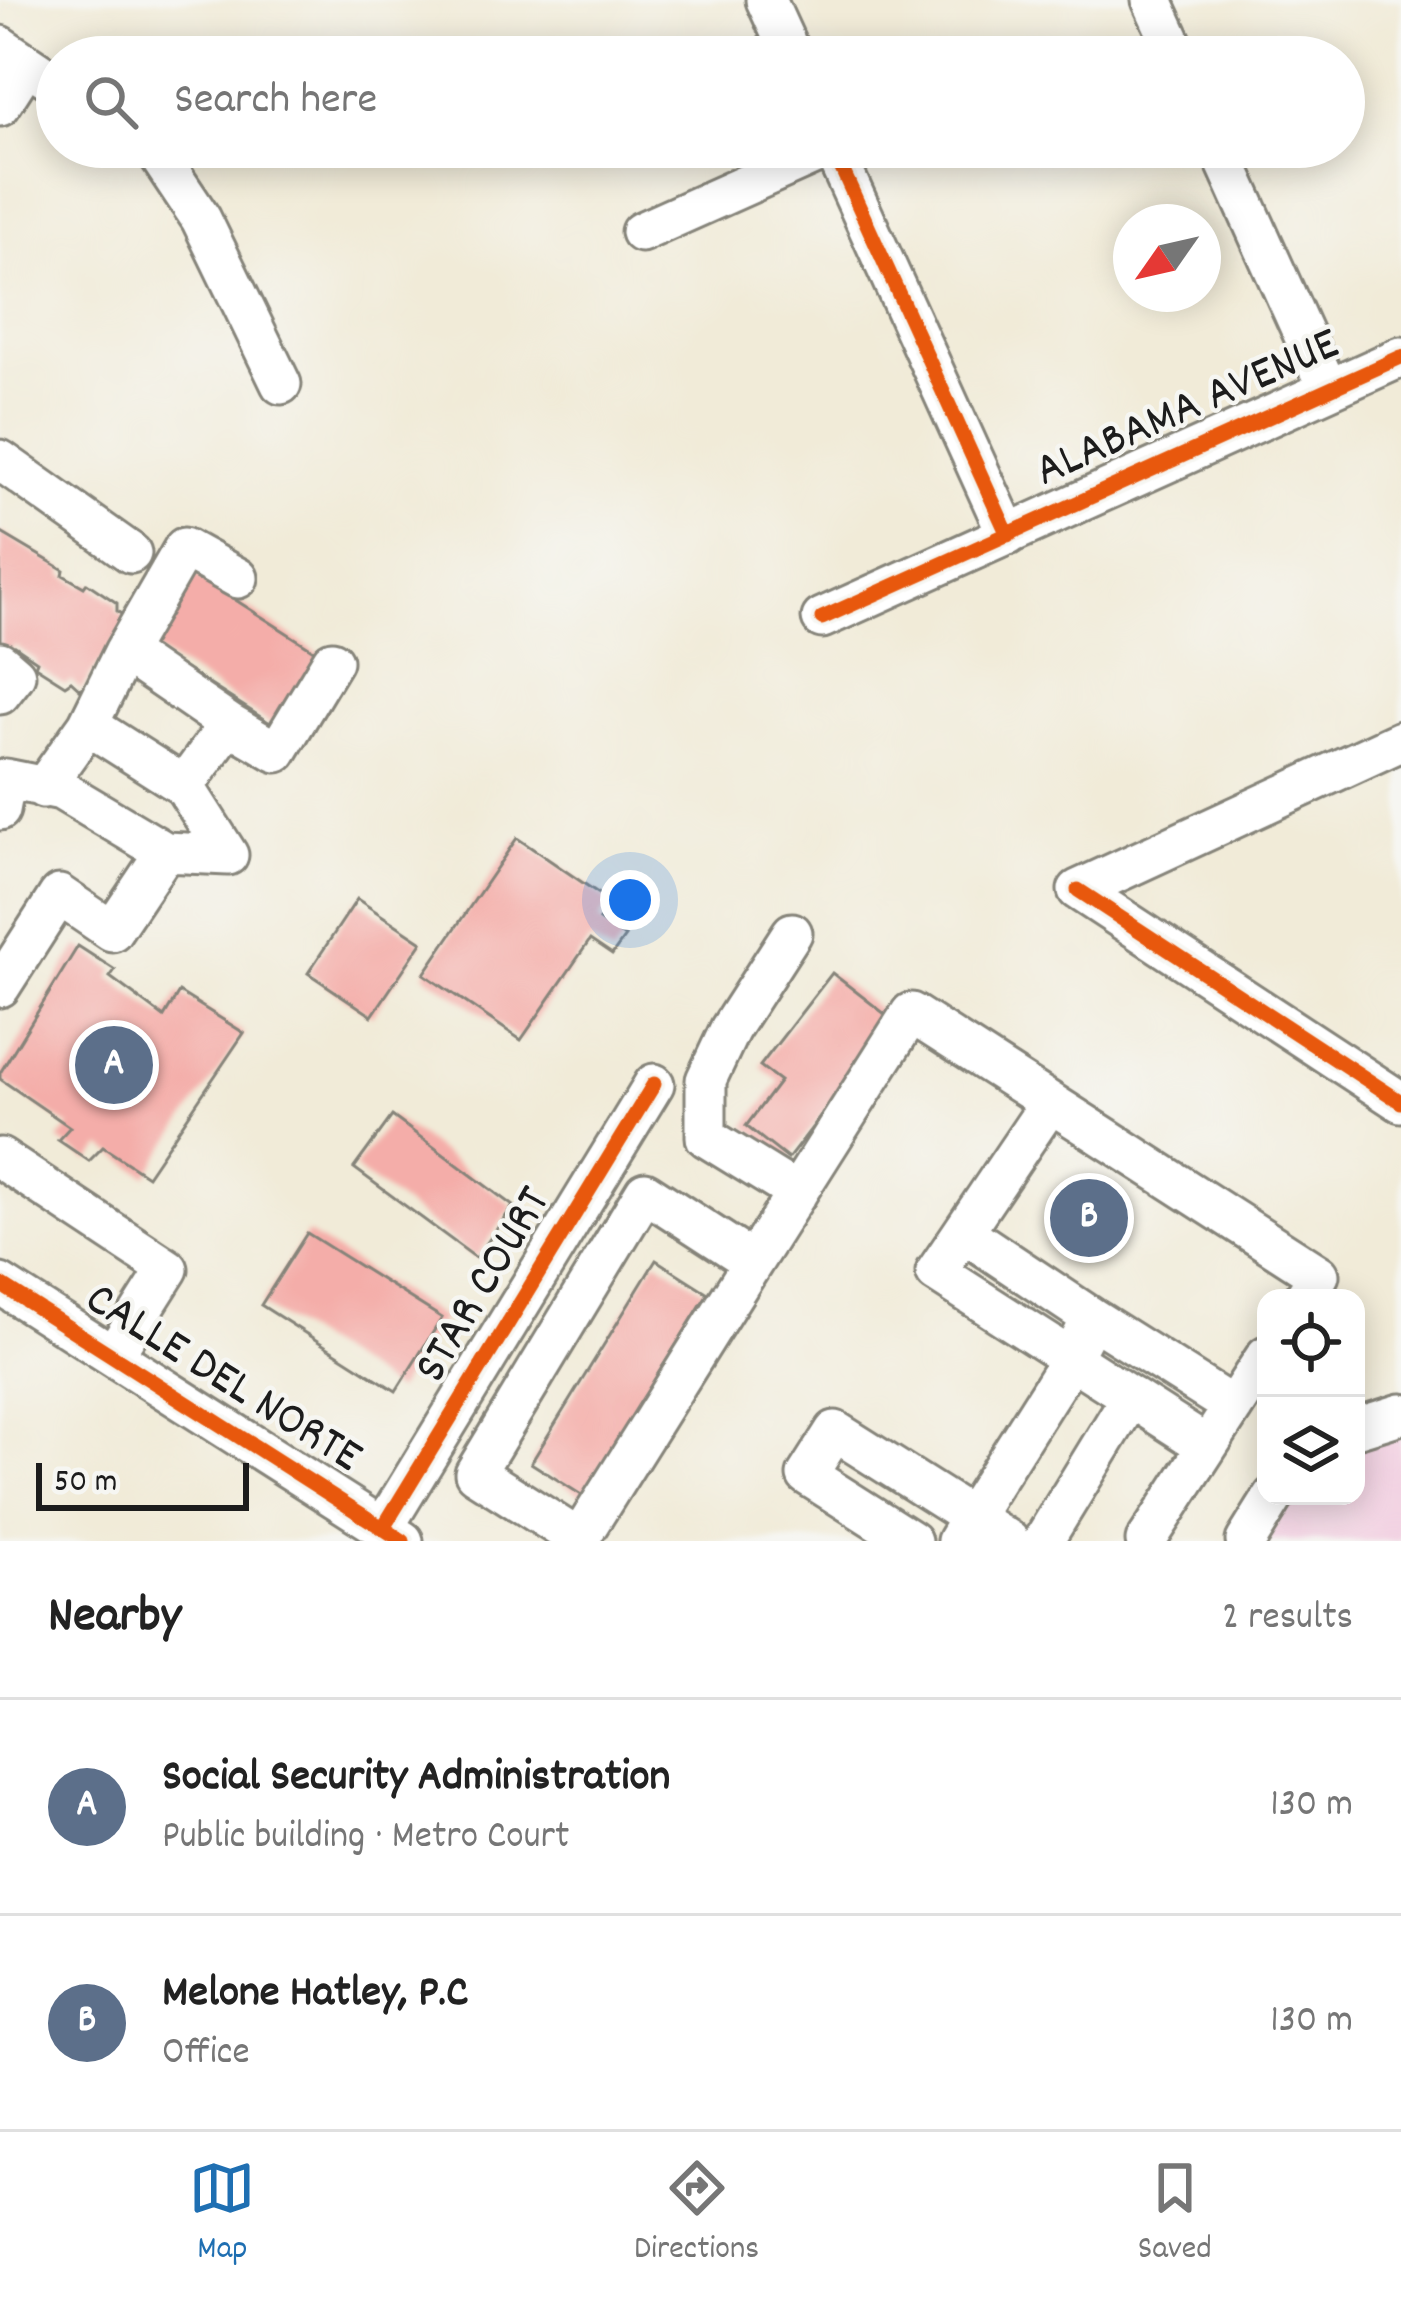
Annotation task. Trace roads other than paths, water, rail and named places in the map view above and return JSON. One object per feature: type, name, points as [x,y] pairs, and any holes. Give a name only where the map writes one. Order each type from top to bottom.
[{"type":"street","points":[[766,0],[782,36]]},
{"type":"street","points":[[1152,0],[1168,36]]},
{"type":"street","points":[[0,106],[28,64]]},
{"type":"street","points":[[167,168],[201,219],[281,384]]},
{"type":"street","points":[[641,232],[784,168]]},
{"type":"street","points":[[841,168],[1008,535]]},
{"type":"street","points":[[1228,168],[1328,389]]},
{"type":"street","name":"ALABAMA AVENUE","points":[[822,617],[1401,357]]},
{"type":"street","points":[[0,460],[130,553]]},
{"type":"street","points":[[12,786],[88,725],[184,548],[238,578]]},
{"type":"street","points":[[124,652],[278,752],[332,661]]},
{"type":"street","points":[[0,662],[15,675],[0,694]]},
{"type":"street","points":[[184,786],[230,724]]},
{"type":"street","points":[[12,786],[61,790],[165,852],[228,855],[184,786],[88,725]]},
{"type":"street","points":[[1401,741],[1078,890],[1401,1102]]},
{"type":"street","points":[[0,987],[59,895],[112,931],[165,852]]},
{"type":"street","points":[[792,934],[730,1029],[706,1080],[706,1137],[797,1192]]},
{"type":"street","points":[[753,1262],[645,1192],[475,1473],[580,1540],[911,1013],[1319,1275],[1310,1289]]},
{"type":"street","name":"STAR COURT","points":[[393,1534],[654,1084]]},
{"type":"street","points":[[1050,1102],[936,1272],[1207,1446]]},
{"type":"street","points":[[0,1158],[168,1269],[113,1356]]},
{"type":"street","points":[[964,1232],[1233,1407]]},
{"type":"street","name":"CALLE DEL NORTE","points":[[0,1284],[393,1534]]},
{"type":"street","points":[[964,1529],[1092,1318]]},
{"type":"street","points":[[1145,1541],[1257,1370]]},
{"type":"street","points":[[1043,1541],[1131,1397]]},
{"type":"street","points":[[1365,1425],[1401,1414]]},
{"type":"street","points":[[911,1541],[807,1475],[836,1431],[964,1529],[1009,1541]]},
{"type":"street","points":[[1246,1541],[1268,1505]]},
{"type":"place","name":"Social Security Administration","points":[[114,1065]]},
{"type":"place","name":"Melone Hatley, P.C","points":[[1089,1218]]}]
